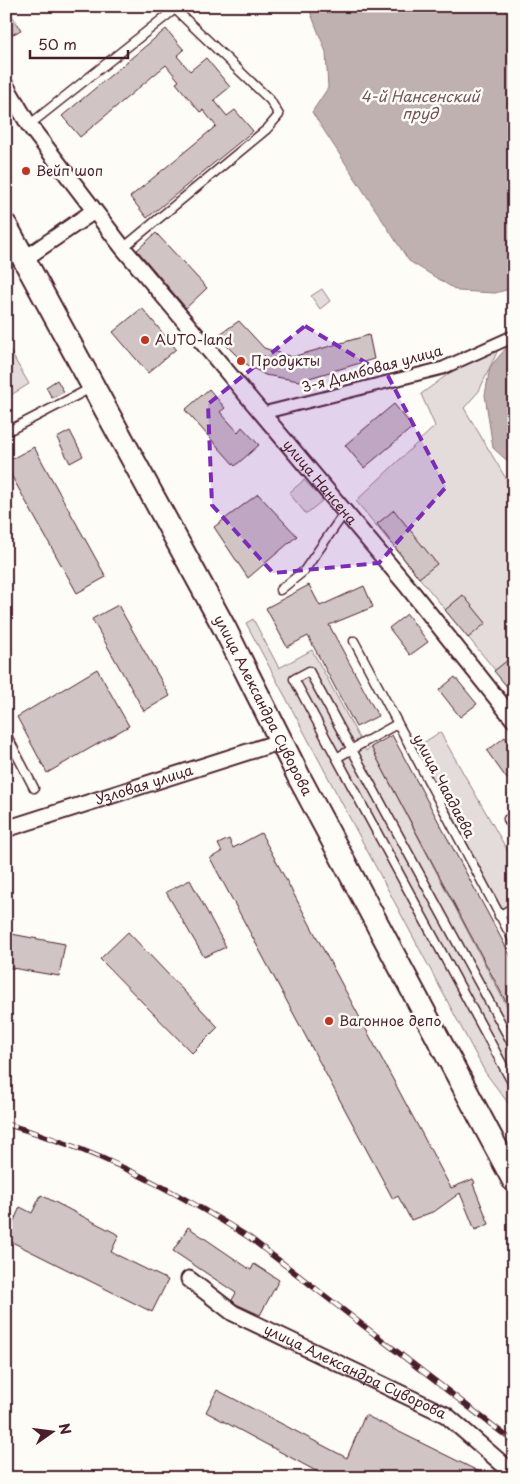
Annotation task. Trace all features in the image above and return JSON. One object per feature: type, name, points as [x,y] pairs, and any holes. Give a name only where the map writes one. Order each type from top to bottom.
[{"type":"main road","name":"улица Александра Суворова","points":[[7,229],[225,629],[514,1181]]},
{"type":"street","name":"улица Нансена","points":[[6,86],[29,125],[123,248],[263,413],[514,720]]},
{"type":"street","points":[[24,259],[94,211]]},
{"type":"street","name":"3-я Дамбовая улица","points":[[263,413],[443,368],[514,336]]},
{"type":"street","name":"Узловая улица","points":[[6,829],[282,741]]},
{"type":"street","name":"улица Александра Суворова","points":[[189,1279],[234,1314],[446,1414],[514,1474]]},
{"type":"lane","points":[[29,125],[174,8],[270,100],[279,115],[267,129],[123,248]]},
{"type":"lane","points":[[6,432],[92,387]]},
{"type":"lane","points":[[280,590],[304,570],[345,512]]},
{"type":"lane","name":"улица Чаадаева","points":[[354,641],[514,942]]},
{"type":"lane","points":[[514,1047],[309,671],[294,678],[514,1086]]},
{"type":"lane","points":[[338,757],[397,724]]},
{"type":"lane","points":[[6,734],[34,788]]},
{"type":"lane","points":[[508,819],[514,830]]},
{"type":"lane","points":[[499,916],[514,907]]},
{"type":"highlighted area","points":[[305,326],[388,376],[446,487],[379,563],[273,573],[212,505],[208,404]]},
{"type":"shaded area","points":[[322,289],[330,301],[320,309],[311,296]]},
{"type":"shaded area","points":[[503,339],[479,391],[464,408],[514,492],[514,693],[356,501],[435,426],[421,394],[477,353]]},
{"type":"shaded area","points":[[6,344],[29,384],[6,398]]},
{"type":"shaded area","points":[[304,480],[323,500],[306,514],[289,493]]},
{"type":"shaded area","points":[[253,619],[279,668],[312,650],[366,751],[371,747],[514,1020],[514,1111],[485,1072],[246,623]]},
{"type":"shaded area","points":[[440,732],[514,862],[514,901],[501,909],[417,747]]},
{"type":"water","name":"4-й Нансенский пруд","points":[[308,6],[514,6],[514,288],[495,293],[458,291],[409,261],[312,112],[328,88],[326,52]]},
{"type":"water","points":[[514,345],[514,467],[493,448],[485,395],[490,367],[507,347]]},
{"type":"building","points":[[6,6],[21,30],[6,38]]},
{"type":"building","points":[[166,29],[184,50],[177,56],[190,71],[206,58],[230,87],[214,100],[227,116],[235,110],[253,131],[147,218],[130,197],[216,126],[203,110],[200,112],[176,83],[179,81],[166,65],[80,137],[62,116]]},
{"type":"building","points":[[156,233],[207,288],[186,308],[137,250]]},
{"type":"building","name":"AUTO-land","points":[[142,308],[176,349],[148,373],[113,332]]},
{"type":"building","points":[[239,321],[264,348],[292,357],[369,335],[374,359],[299,381],[265,375],[243,362],[217,336]]},
{"type":"building","points":[[57,380],[64,392],[52,398],[46,387]]},
{"type":"building","points":[[209,389],[225,408],[220,412],[238,432],[242,427],[259,445],[235,466],[185,410]]},
{"type":"building","points":[[394,404],[413,427],[364,468],[345,445]]},
{"type":"building","points":[[70,431],[83,456],[70,463],[57,438]]},
{"type":"building","points":[[34,447],[106,577],[77,593],[6,466],[6,462]]},
{"type":"building","points":[[258,494],[297,536],[248,578],[214,527]]},
{"type":"building","points":[[394,510],[437,564],[419,578],[377,524]]},
{"type":"building","points":[[309,585],[320,606],[364,586],[373,607],[329,625],[378,716],[356,727],[308,636],[287,647],[266,608]]},
{"type":"building","points":[[463,595],[486,623],[468,638],[445,610]]},
{"type":"building","points":[[118,605],[170,696],[144,711],[92,619]]},
{"type":"building","points":[[407,614],[428,642],[410,655],[389,628]]},
{"type":"building","points":[[514,655],[514,695],[494,671]]},
{"type":"building","points":[[97,669],[129,726],[47,773],[17,717]]},
{"type":"building","points":[[455,677],[477,704],[460,717],[439,690]]},
{"type":"building","points":[[392,735],[514,962],[514,1017],[371,747]]},
{"type":"building","points":[[505,737],[514,749],[514,774],[507,779],[487,751]]},
{"type":"building","name":"Вагонное депо","points":[[261,833],[451,1188],[473,1179],[475,1183],[473,1184],[489,1224],[475,1230],[460,1193],[435,1211],[411,1220],[398,1196],[393,1199],[210,858],[222,852],[218,844],[229,839],[233,848]]},
{"type":"building","points":[[190,880],[226,947],[204,957],[166,892]]},
{"type":"building","points":[[128,932],[218,1027],[192,1053],[100,959]]},
{"type":"building","points":[[6,933],[65,944],[59,976],[6,967]]},
{"type":"building","points":[[41,1195],[119,1235],[111,1252],[168,1280],[152,1312],[6,1239],[20,1207],[32,1213]]},
{"type":"building","points":[[188,1227],[251,1270],[254,1264],[279,1280],[260,1315],[236,1304],[232,1300],[236,1293],[173,1251]]},
{"type":"building","points":[[217,1390],[347,1458],[365,1415],[492,1478],[329,1478],[206,1412]]},
{"type":"railway","points":[[6,1124],[71,1145],[132,1172],[192,1203],[250,1238],[514,1442]]},
{"type":"place","name":"Вейп шоп","points":[[26,171]]},
{"type":"place","name":"AUTO-land","points":[[145,340]]},
{"type":"place","name":"Продукты","points":[[241,361]]},
{"type":"place","name":"Вагонное депо","points":[[329,1021]]}]
